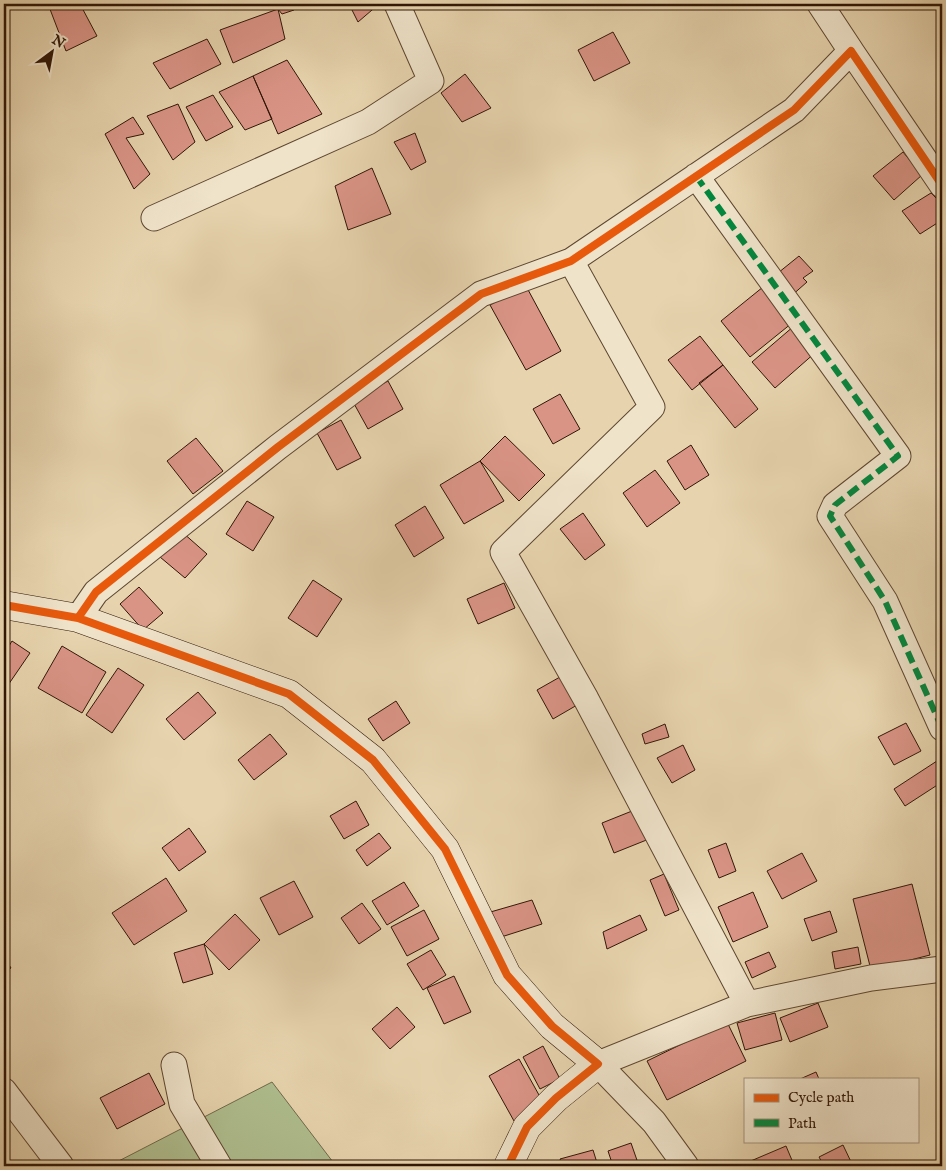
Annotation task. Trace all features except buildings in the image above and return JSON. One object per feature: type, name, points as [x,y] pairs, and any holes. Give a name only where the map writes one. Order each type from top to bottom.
[{"type":"street","points":[[154,218],[368,122],[431,81],[397,4]]},
{"type":"street","points":[[820,4],[942,185]]},
{"type":"street","points":[[78,618],[96,592],[278,447],[482,294],[572,261],[794,110],[851,51]]},
{"type":"street","points":[[696,176],[898,456],[835,505],[830,516],[885,602],[942,728]]},
{"type":"street","points":[[572,261],[652,407],[503,552],[586,699],[747,1004]]},
{"type":"street","points":[[4,606],[78,618],[289,694],[373,760],[445,849],[507,975],[552,1026],[598,1064],[654,1122],[686,1166]]},
{"type":"street","points":[[508,1166],[527,1128],[556,1098],[598,1064],[747,1004],[871,978],[942,969]]},
{"type":"street","points":[[174,1065],[182,1104],[219,1166]]},
{"type":"street","points":[[4,1091],[61,1166]]},
{"type":"green space","points":[[272,1082],[336,1166],[109,1166]]},
{"type":"marked path","points":[[696,176],[898,456],[835,505],[830,516],[885,601],[942,728]]},
{"type":"cycle path","points":[[78,618],[96,592],[278,447],[481,294],[571,261],[794,110],[851,51],[942,185]]},
{"type":"cycle path","points":[[4,605],[78,618],[289,694],[373,760],[445,849],[507,975],[552,1026],[598,1064],[556,1098],[527,1127],[508,1166]]}]
